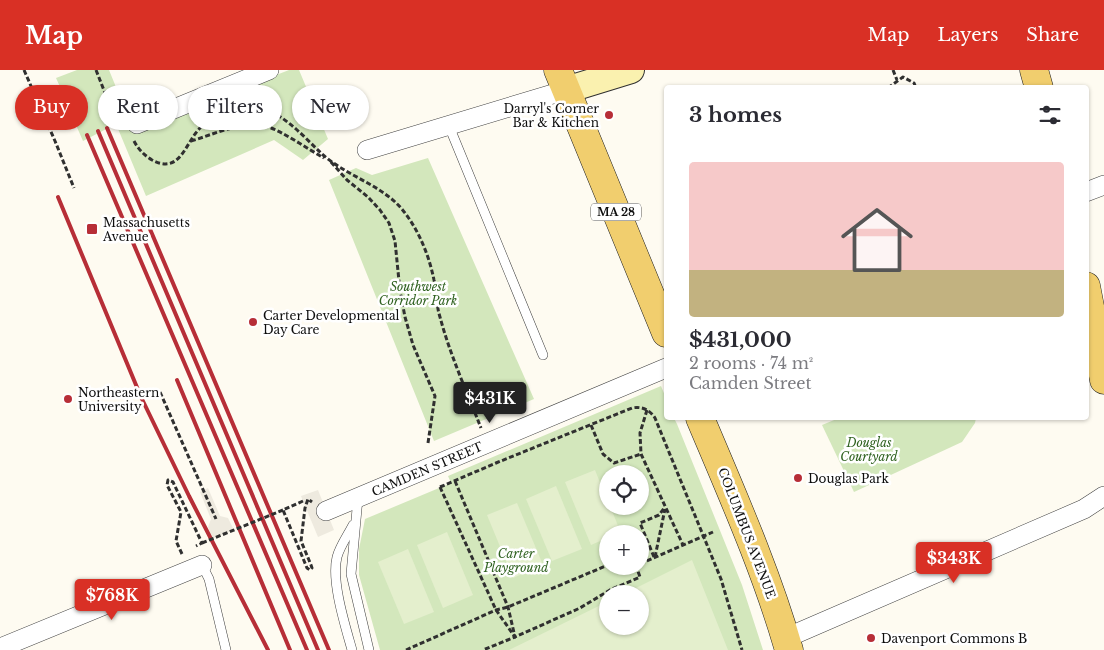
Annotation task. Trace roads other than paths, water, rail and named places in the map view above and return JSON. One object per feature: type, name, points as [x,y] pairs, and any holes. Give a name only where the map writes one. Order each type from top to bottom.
[{"type":"main road","points":[[1034,70],[1038,85]]},
{"type":"main road","points":[[1052,70],[1054,85]]},
{"type":"main road","name":"MA 28","points":[[562,80],[664,328]]},
{"type":"main road","points":[[1089,297],[1100,339],[1104,380]]},
{"type":"main road","name":"COLUMBUS AVENUE","points":[[701,420],[742,518],[773,599],[787,644]]},
{"type":"street","points":[[178,108],[269,70]]},
{"type":"street","points":[[368,150],[449,126],[562,80],[631,70]]},
{"type":"street","points":[[1089,191],[1104,185]]},
{"type":"street","name":"CAMDEN STREET","points":[[326,511],[664,369]]},
{"type":"street","points":[[787,644],[1084,509],[1104,496]]},
{"type":"street","points":[[0,648],[196,568]]},
{"type":"lane","points":[[449,126],[543,355]]},
{"type":"lane","points":[[358,498],[351,574],[369,650]]},
{"type":"lane","points":[[352,650],[336,584],[336,565],[338,555],[356,520]]},
{"type":"lane","points":[[196,568],[211,586],[226,650]]},
{"type":"railway","points":[[108,130],[329,650]]},
{"type":"railway","points":[[98,131],[318,650]]},
{"type":"railway","points":[[87,135],[307,650]]},
{"type":"railway","points":[[58,197],[141,397],[189,496],[268,650]]},
{"type":"railway","points":[[177,380],[290,650]]},
{"type":"place","name":"Darryl's Corner Bar & Kitchen","points":[[609,115]]},
{"type":"place","name":"Massachusetts Avenue","points":[[92,229]]},
{"type":"place","name":"Carter Developmental Day Care","points":[[253,322]]},
{"type":"place","name":"Northeastern University","points":[[68,399]]},
{"type":"place","name":"Douglas Park","points":[[798,478]]},
{"type":"place","name":"Davenport Commons B","points":[[871,638]]},
{"type":"park label","name":"Southwest Corridor Park","points":[[418,293]]},
{"type":"park label","name":"Douglas Courtyard","points":[[869,449]]},
{"type":"park label","name":"Carter Playground","points":[[516,560]]}]
